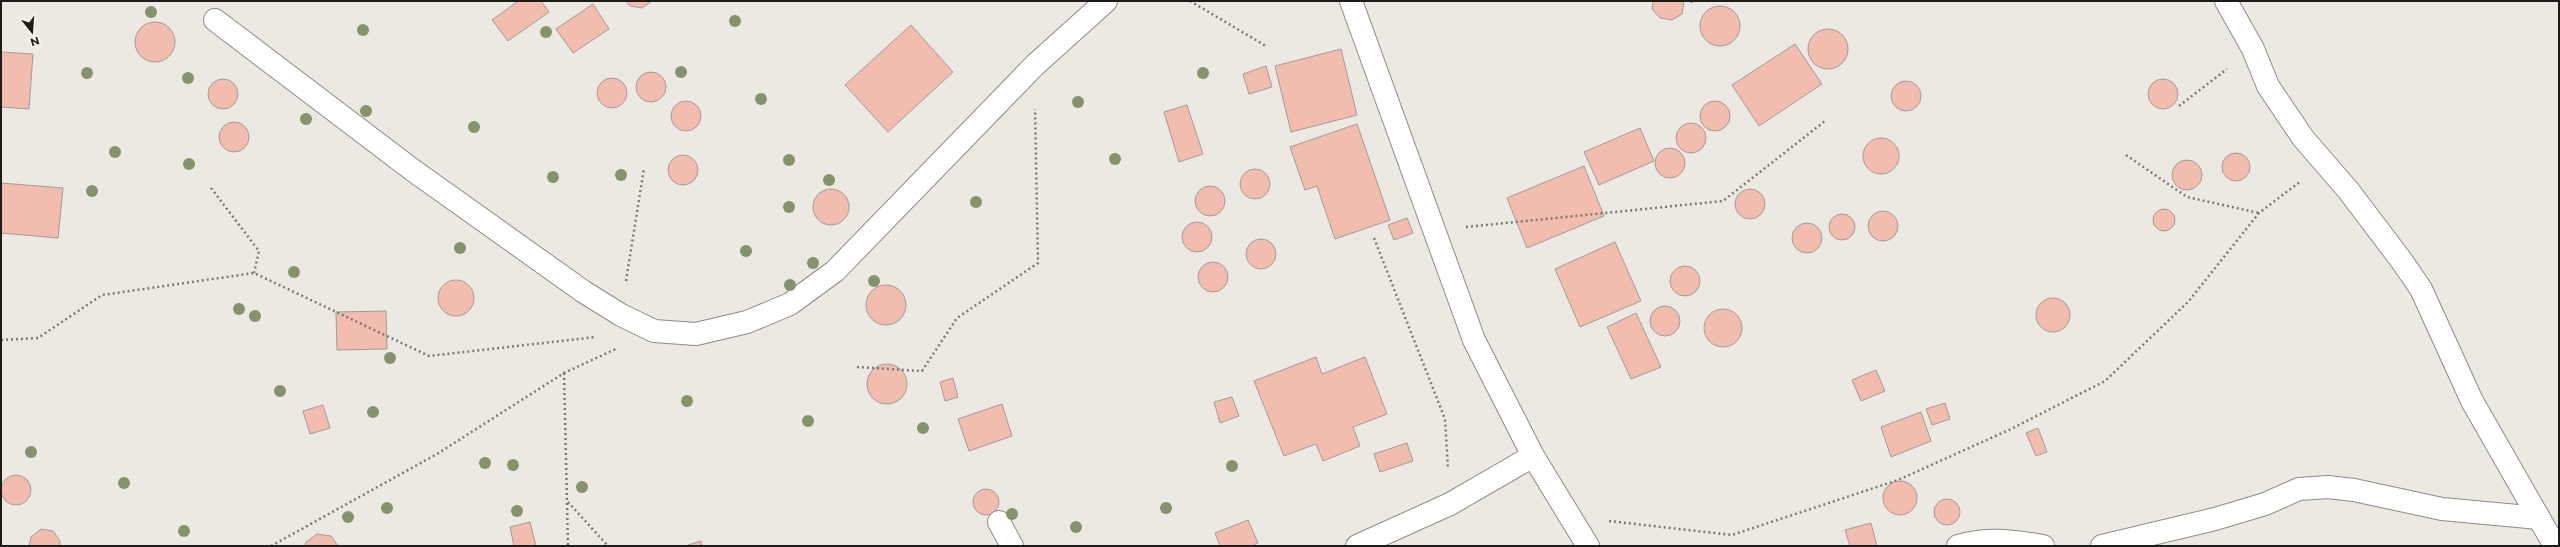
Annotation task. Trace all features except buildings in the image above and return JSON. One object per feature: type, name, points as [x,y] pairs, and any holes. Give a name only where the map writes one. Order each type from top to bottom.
[{"type":"street","points":[[215,20],[414,171],[584,292],[621,315],[654,331],[696,334],[747,322],[790,304],[835,271],[1035,65],[1106,1]]},
{"type":"street","points":[[1351,1],[1474,340],[1533,456],[1588,546]]},
{"type":"street","points":[[2226,1],[2253,49],[2268,86],[2323,163],[2348,190],[2401,260],[2420,289],[2472,401],[2555,546]]},
{"type":"street","points":[[1357,546],[1450,504],[1533,456]]},
{"type":"street","points":[[2102,546],[2215,519],[2264,504],[2298,489],[2328,487],[2354,490],[2442,509],[2539,518]]},
{"type":"street","points":[[999,522],[1012,546]]},
{"type":"street","points":[[1958,546],[1978,540],[2001,539],[2043,546]]},
{"type":"path","points":[[1190,1],[1266,46]]},
{"type":"path","points":[[2179,106],[2253,49]]},
{"type":"path","points":[[857,367],[922,371],[957,318],[1038,263],[1035,65]]},
{"type":"path","points":[[1434,230],[1723,201],[1825,121]]},
{"type":"path","points":[[2126,155],[2187,197],[2259,213]]},
{"type":"path","points":[[1569,516],[1732,534],[1898,480],[2012,429],[2105,381],[2188,302],[2259,213],[2323,163]]},
{"type":"path","points":[[621,315],[644,168]]},
{"type":"path","points":[[211,188],[259,251],[254,274]]},
{"type":"path","points":[[1374,238],[1444,419],[1450,504]]},
{"type":"path","points":[[1,340],[38,338],[102,294],[254,274],[429,356],[600,337]]},
{"type":"path","points":[[271,546],[437,454],[564,373],[654,331]]},
{"type":"path","points":[[564,373],[568,546]]},
{"type":"path","points":[[568,501],[608,546]]}]
